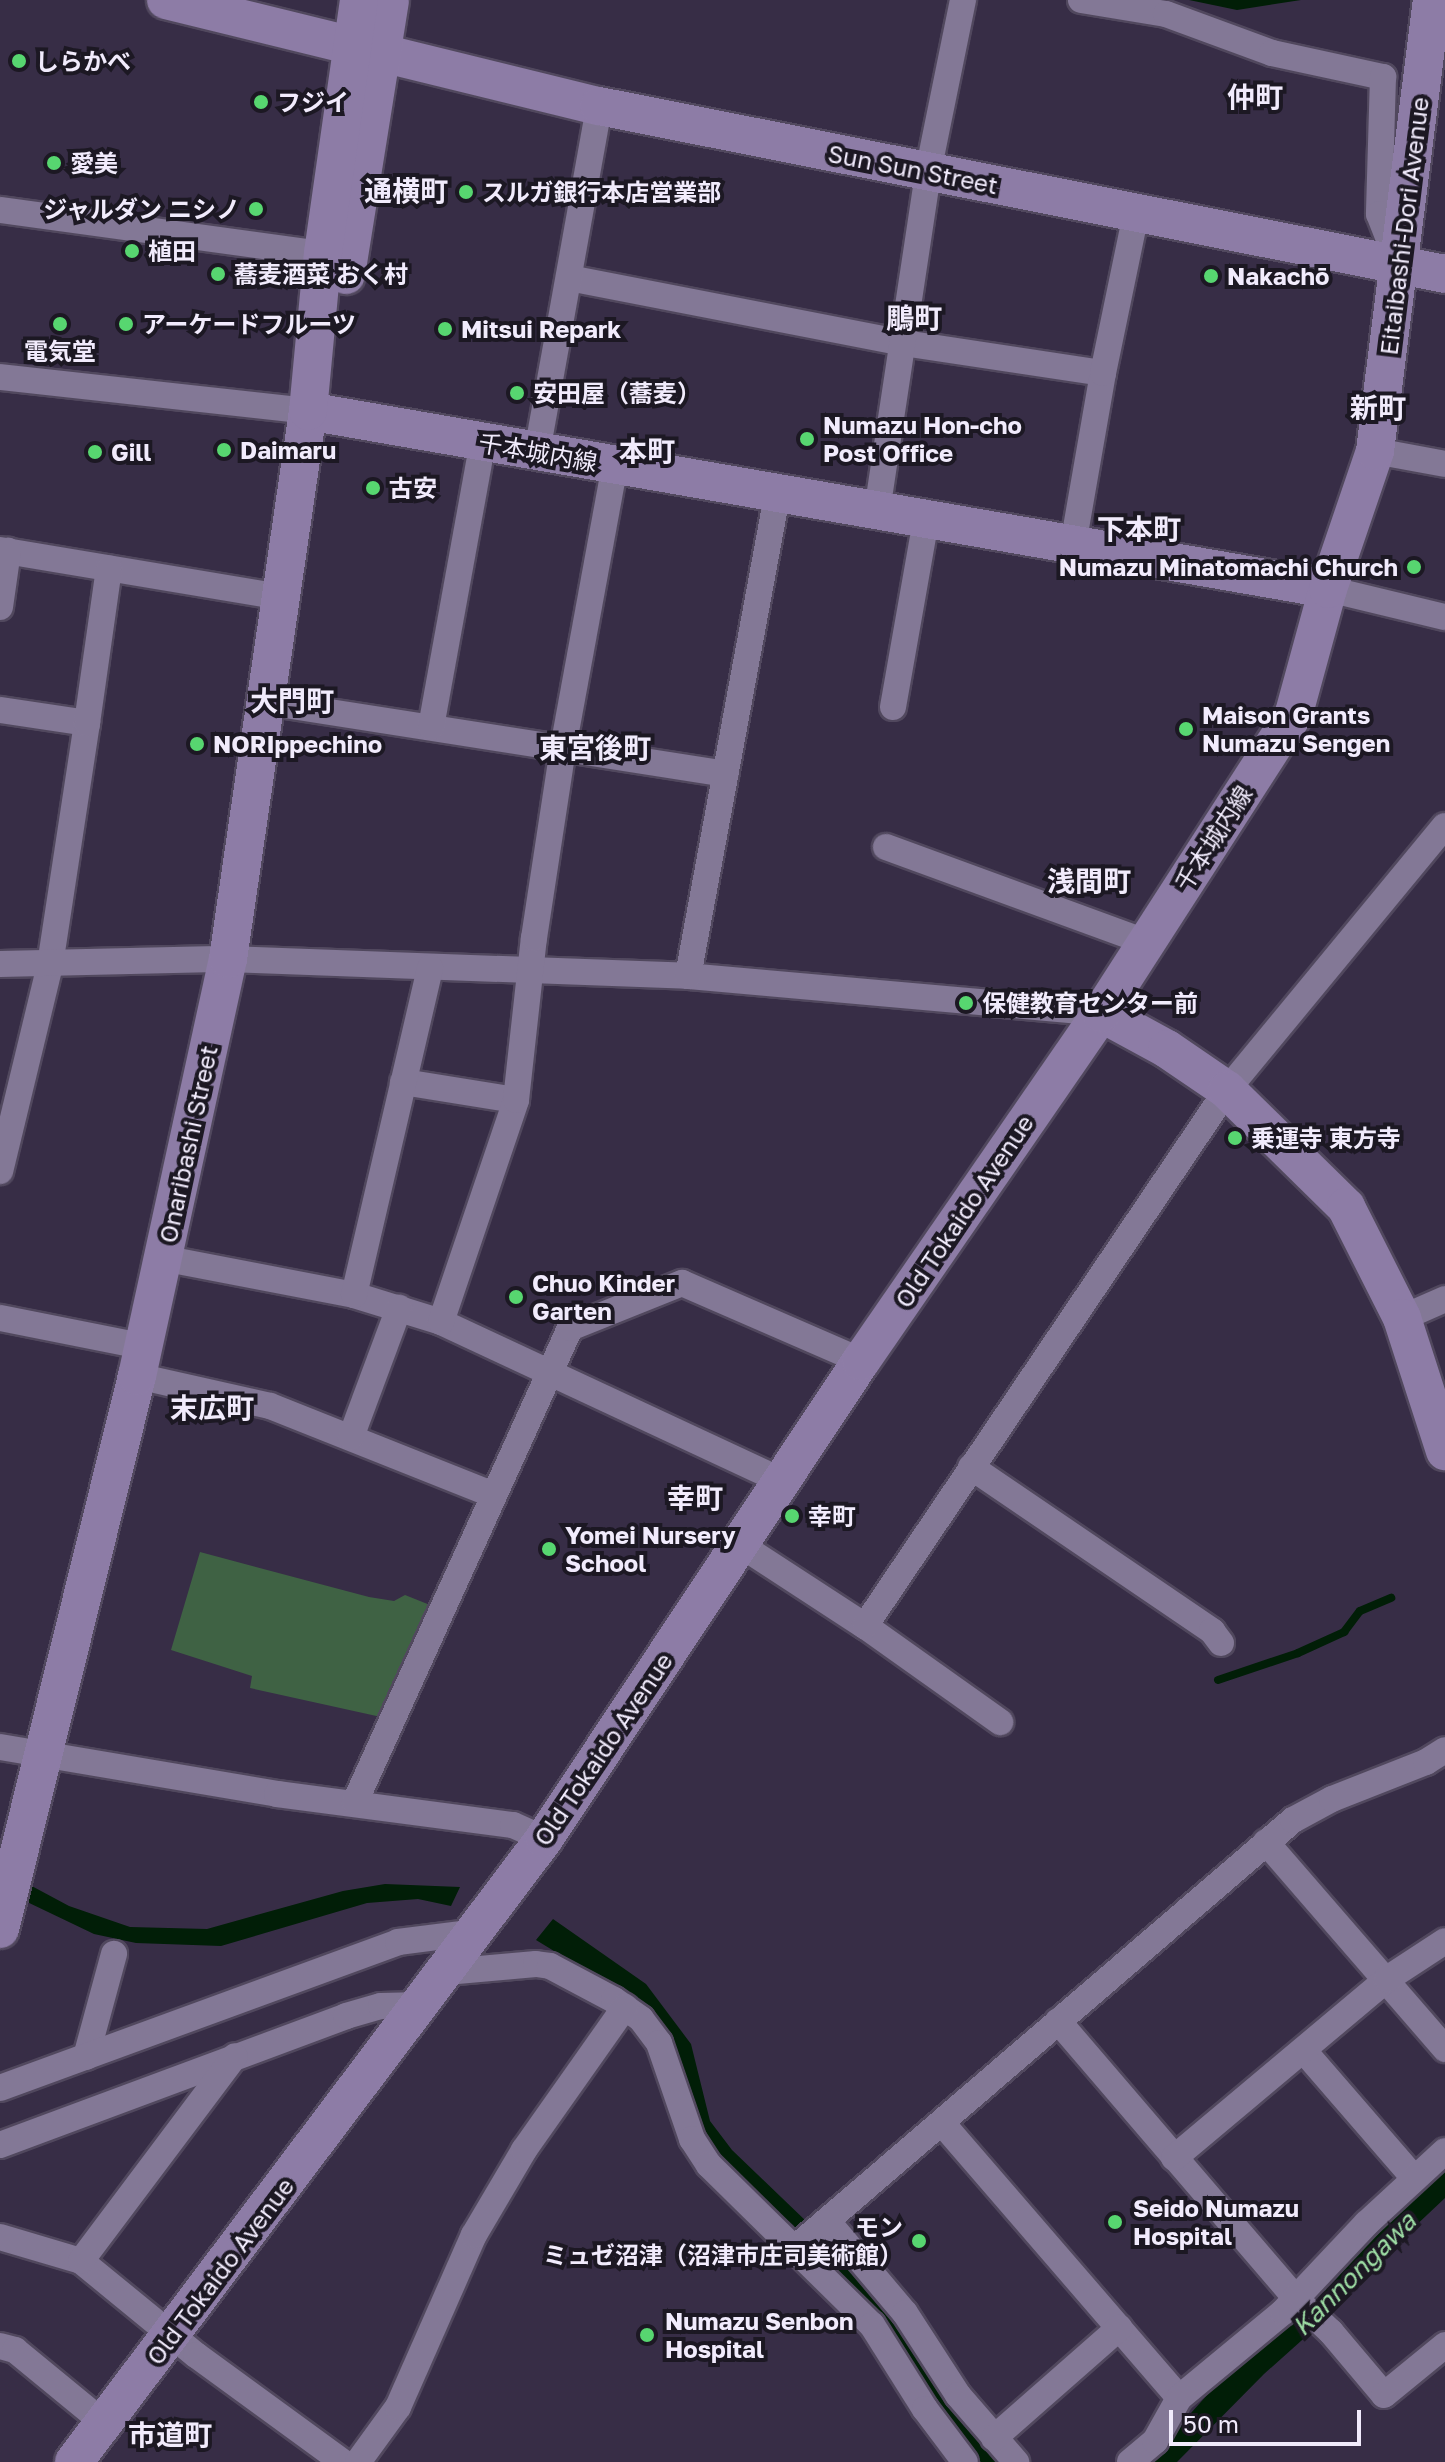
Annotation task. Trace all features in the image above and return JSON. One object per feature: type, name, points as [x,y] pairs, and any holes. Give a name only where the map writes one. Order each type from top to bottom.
[{"type":"main road","name":"Sun Sun Street","points":[[166,0],[599,106],[1445,274]]},
{"type":"main road","points":[[359,0],[368,50]]},
{"type":"main road","points":[[308,411],[337,343],[336,256],[368,50],[390,0]]},
{"type":"main road","name":"Eitaibashi-Dori Avenue","points":[[1328,589],[1375,451],[1432,0]]},
{"type":"main road","name":"千本城内線","points":[[308,411],[1328,589],[1294,713],[1101,1013]]},
{"type":"main road","name":"Onaribashi Street","points":[[7,1897],[46,1754],[140,1361],[228,959],[308,411]]},
{"type":"main road","points":[[1101,1013],[1167,1049],[1227,1090],[1346,1207],[1402,1318],[1445,1451]]},
{"type":"main road","name":"Old Tokaido Avenue","points":[[74,2462],[477,1932],[544,1839],[861,1361],[1101,1013]]},
{"type":"street","points":[[877,511],[928,172],[963,0]]},
{"type":"street","points":[[1081,0],[1166,14],[1272,53],[1383,77],[1379,214],[1400,267]]},
{"type":"street","points":[[537,452],[599,106]]},
{"type":"street","points":[[0,210],[336,256]]},
{"type":"street","points":[[1073,545],[1103,373],[1136,214]]},
{"type":"street","points":[[569,278],[904,343],[1103,373]]},
{"type":"street","points":[[0,377],[308,411]]},
{"type":"street","points":[[431,727],[483,442]]},
{"type":"street","points":[[1375,451],[1445,464]]},
{"type":"street","points":[[441,1322],[516,1100],[529,972],[563,748],[615,466]]},
{"type":"street","points":[[688,976],[777,495]]},
{"type":"street","points":[[893,707],[926,520]]},
{"type":"street","points":[[0,607],[4,550],[281,597]]},
{"type":"street","points":[[0,1171],[50,965],[109,569]]},
{"type":"street","points":[[1328,589],[1445,617]]},
{"type":"street","points":[[266,702],[725,774]]},
{"type":"street","points":[[0,710],[87,723]]},
{"type":"street","points":[[865,1626],[1227,1090],[1445,826]]},
{"type":"street","points":[[886,847],[1146,942]]},
{"type":"street","points":[[0,964],[228,959],[688,976],[1101,1013]]},
{"type":"street","points":[[354,1295],[430,968]]},
{"type":"street","points":[[403,1082],[516,1100]]},
{"type":"street","points":[[162,1258],[354,1295],[441,1322],[782,1481]]},
{"type":"street","points":[[355,1802],[570,1328],[682,1283],[861,1361]]},
{"type":"street","points":[[1402,1318],[1445,1299]]},
{"type":"street","points":[[351,1437],[399,1308]]},
{"type":"street","points":[[0,1318],[140,1361],[270,1406],[494,1495]]},
{"type":"street","points":[[971,1467],[1212,1631],[1221,1643]]},
{"type":"street","points":[[739,1544],[865,1626],[1000,1722]]},
{"type":"street","points":[[0,1747],[136,1772],[513,1825],[544,1839]]},
{"type":"street","points":[[795,2248],[1293,1820],[1332,1799],[1426,1762],[1445,1750]]},
{"type":"street","points":[[1266,1842],[1445,2049]]},
{"type":"street","points":[[0,2088],[398,1942],[477,1932]]},
{"type":"street","points":[[1174,2158],[1387,1979],[1445,1941]]},
{"type":"street","points":[[86,2057],[114,1954]]},
{"type":"street","points":[[446,1972],[536,1964],[550,1966],[641,2019],[659,2043],[692,2139],[709,2165],[872,2325],[925,2409],[965,2462]]},
{"type":"street","points":[[0,2145],[235,2056],[373,2008],[421,2005]]},
{"type":"street","points":[[358,2462],[398,2407],[474,2235],[524,2150],[625,2007]]},
{"type":"street","points":[[1058,2021],[1295,2298],[1328,2329],[1384,2395],[1445,2345]]},
{"type":"street","points":[[1304,2051],[1414,2178]]},
{"type":"street","points":[[81,2261],[235,2056]]},
{"type":"street","points":[[942,2123],[1179,2398]]},
{"type":"street","points":[[1130,2462],[1155,2441],[1179,2398],[1295,2298],[1414,2178],[1445,2151]]},
{"type":"street","points":[[828,2222],[905,2313],[958,2395],[1016,2462]]},
{"type":"street","points":[[0,2237],[81,2261],[172,2335],[343,2462]]},
{"type":"street","points":[[994,2438],[1119,2328]]},
{"type":"street","points":[[0,2346],[15,2350],[104,2423]]},
{"type":"shaded area","points":[[200,1552],[369,1597],[394,1601],[405,1595],[430,1605],[381,1717],[250,1688],[252,1676],[171,1650]]},
{"type":"water","points":[[1189,0],[1301,0],[1237,10]]},
{"type":"water","points":[[0,1869],[69,1906],[130,1927],[207,1929],[343,1891],[385,1884],[460,1887],[451,1906],[418,1899],[367,1903],[221,1946],[136,1943],[94,1934],[0,1889]]},
{"type":"water","points":[[553,1919],[646,1984],[691,2044],[710,2121],[732,2150],[834,2248],[883,2305],[1004,2462],[981,2462],[941,2417],[793,2225],[735,2175],[707,2140],[681,2073],[644,2006],[536,1940]]},
{"type":"water","name":"Kannongawa","points":[[1445,2168],[1445,2198],[1357,2281],[1311,2332],[1264,2374],[1177,2462],[1147,2462],[1235,2364],[1281,2333],[1331,2285],[1375,2233]]},
{"type":"waterway","points":[[1218,1680],[1298,1653],[1344,1632],[1360,1611],[1391,1598]]},
{"type":"place","name":"しらかべ","points":[[19,61]]},
{"type":"place","name":"フジイ","points":[[261,102]]},
{"type":"place","name":"愛美","points":[[54,163]]},
{"type":"place","name":"スルガ銀行本店営業部","points":[[466,192]]},
{"type":"place","name":"ジャルダン ニシノ","points":[[256,209]]},
{"type":"place","name":"植田","points":[[132,251]]},
{"type":"place","name":"蕎麦酒菜 おく村","points":[[218,274]]},
{"type":"place","name":"Nakachō","points":[[1211,276]]},
{"type":"place","name":"電気堂","points":[[60,324]]},
{"type":"place","name":"アーケードフルーツ","points":[[126,324]]},
{"type":"place","name":"Mitsui Repark","points":[[445,329]]},
{"type":"place","name":"安田屋（蕎麦）","points":[[517,393]]},
{"type":"place","name":"Numazu Hon-cho Post Office","points":[[807,439]]},
{"type":"place","name":"Daimaru","points":[[224,450]]},
{"type":"place","name":"Gill","points":[[95,452]]},
{"type":"place","name":"古安","points":[[373,488]]},
{"type":"place","name":"Numazu Minatomachi Church","points":[[1414,567]]},
{"type":"place","name":"Maison Grants Numazu Sengen","points":[[1186,729]]},
{"type":"place","name":"NORIppechino","points":[[197,744]]},
{"type":"place","name":"保健教育センター前","points":[[966,1003]]},
{"type":"place","name":"乗運寺 東方寺","points":[[1235,1138]]},
{"type":"place","name":"Chuo Kinder Garten","points":[[516,1297]]},
{"type":"place","name":"幸町","points":[[792,1516]]},
{"type":"place","name":"Yomei Nursery School","points":[[549,1549]]},
{"type":"place","name":"Seido Numazu Hospital","points":[[1115,2222]]},
{"type":"place","name":"モン ミュゼ沼津（沼津市庄司美術館）","points":[[919,2241]]},
{"type":"place","name":"Numazu Senbon Hospital","points":[[647,2335]]},
{"type":"district","name":"仲町","points":[[1255,97]]},
{"type":"district","name":"通横町","points":[[406,191]]},
{"type":"district","name":"鵰町","points":[[914,318]]},
{"type":"district","name":"新町","points":[[1378,408]]},
{"type":"district","name":"本町","points":[[647,451]]},
{"type":"district","name":"下本町","points":[[1139,529]]},
{"type":"district","name":"大門町","points":[[292,701]]},
{"type":"district","name":"東宮後町","points":[[595,748]]},
{"type":"district","name":"浅間町","points":[[1089,881]]},
{"type":"district","name":"末広町","points":[[212,1408]]},
{"type":"district","name":"幸町","points":[[695,1498]]},
{"type":"district","name":"市道町","points":[[170,2435]]}]
